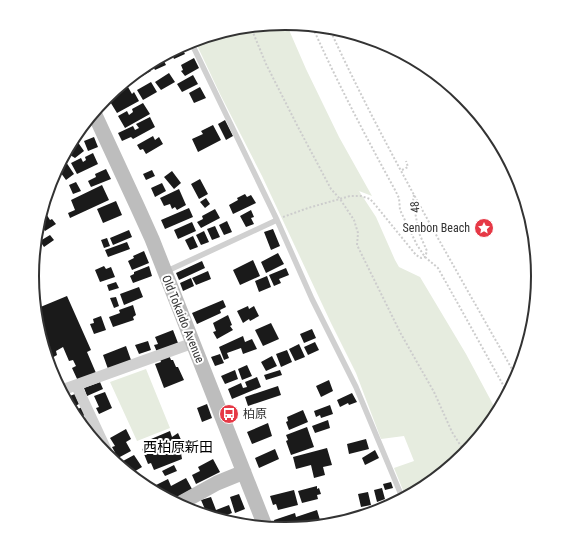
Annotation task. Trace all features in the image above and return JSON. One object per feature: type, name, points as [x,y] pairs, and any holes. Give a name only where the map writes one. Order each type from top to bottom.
[{"type":"main road","name":"Old Tokaido Avenue","points":[[96,118],[138,208],[165,272],[263,522]]},
{"type":"main road","points":[[184,501],[217,483],[244,472]]},
{"type":"street","points":[[66,389],[193,343]]},
{"type":"street","points":[[76,385],[102,442]]},
{"type":"lane","points":[[194,48],[277,220],[312,299],[356,386],[401,495]]},
{"type":"lane","points":[[165,272],[277,220]]},
{"type":"path","points":[[253,32],[266,64],[331,189],[340,199],[354,220],[358,233],[357,245],[401,334],[434,392],[452,432],[462,448]]},
{"type":"path","points":[[315,32],[348,104],[395,190],[402,216],[417,245],[425,257],[438,268],[505,389]]},
{"type":"path","name":"48","points":[[333,35],[370,112],[414,194],[413,201],[419,233],[428,251],[425,257]]},
{"type":"path","points":[[402,170],[408,167],[406,161]]},
{"type":"path","points":[[414,194],[513,371]]},
{"type":"path","points":[[277,220],[308,208],[350,196],[361,196],[370,200],[377,207],[416,255],[421,258],[425,257]]},
{"type":"shaded area","points":[[289,30],[339,137],[372,196],[359,191],[376,217],[395,260],[399,267],[420,277],[466,354],[494,407],[481,427],[460,451],[436,472],[404,493],[394,468],[414,461],[404,436],[381,439],[356,373],[262,176],[198,46],[222,38],[253,32]]},
{"type":"shaded area","points":[[146,369],[170,428],[137,441],[110,382]]},
{"type":"building","points":[[184,52],[185,54],[174,59],[173,57]]},
{"type":"building","points":[[194,58],[199,68],[185,76],[181,71],[183,70],[181,65]]},
{"type":"building","points":[[164,62],[166,65],[155,70],[154,68]]},
{"type":"building","points":[[169,73],[175,82],[161,90],[155,82]]},
{"type":"building","points":[[193,75],[198,84],[182,92],[177,84]]},
{"type":"building","points":[[151,82],[157,92],[143,100],[137,90]]},
{"type":"building","points":[[128,87],[132,94],[134,92],[139,101],[117,113],[111,103]]},
{"type":"building","points":[[200,87],[206,98],[194,103],[189,93]]},
{"type":"building","points":[[143,103],[150,114],[125,128],[118,116],[127,111],[129,115],[133,112],[132,109]]},
{"type":"building","points":[[150,117],[155,127],[133,139],[131,137],[122,141],[118,133],[133,126],[135,130],[139,128],[136,124]]},
{"type":"building","points":[[225,120],[233,136],[226,140],[218,124]]},
{"type":"building","points":[[213,125],[221,140],[198,152],[192,139],[203,134],[201,131]]},
{"type":"building","points":[[153,136],[155,140],[159,137],[163,144],[146,154],[143,149],[140,150],[137,145]]},
{"type":"building","points":[[94,137],[98,147],[88,151],[84,141]]},
{"type":"building","points":[[79,143],[84,151],[75,158],[71,155]]},
{"type":"building","points":[[93,153],[98,164],[77,174],[71,163],[81,158],[83,162],[86,160],[85,157]]},
{"type":"building","points":[[66,163],[74,174],[66,180],[61,174]]},
{"type":"building","points":[[106,169],[111,179],[91,187],[88,181],[96,177],[95,174]]},
{"type":"building","points":[[152,170],[155,176],[146,180],[143,174]]},
{"type":"building","points":[[172,171],[181,183],[174,189],[164,177]]},
{"type":"building","points":[[200,179],[208,194],[199,199],[191,184]]},
{"type":"building","points":[[76,182],[81,191],[73,194],[69,185]]},
{"type":"building","points":[[162,183],[166,191],[155,197],[151,188]]},
{"type":"building","points":[[102,185],[109,200],[70,218],[68,213],[75,210],[71,200]]},
{"type":"building","points":[[179,189],[186,205],[177,210],[175,207],[172,209],[170,204],[164,206],[160,198]]},
{"type":"building","points":[[245,194],[247,197],[251,195],[256,203],[233,214],[229,205],[238,200],[237,198]]},
{"type":"building","points":[[206,198],[210,204],[205,208],[200,202]]},
{"type":"building","points":[[116,201],[122,215],[103,223],[97,209]]},
{"type":"building","points":[[189,208],[193,217],[165,229],[161,220]]},
{"type":"building","points":[[215,209],[220,218],[201,228],[197,222],[203,219],[202,216]]},
{"type":"building","points":[[251,210],[254,217],[251,218],[254,224],[246,227],[240,216]]},
{"type":"building","points":[[47,215],[50,220],[52,219],[56,224],[45,231],[44,229]]},
{"type":"building","points":[[227,221],[232,232],[224,235],[219,225]]},
{"type":"building","points":[[192,222],[196,231],[178,239],[174,230]]},
{"type":"building","points":[[215,226],[220,237],[212,240],[207,229]]},
{"type":"building","points":[[273,229],[280,246],[271,250],[264,232]]},
{"type":"building","points":[[129,230],[132,237],[113,245],[110,238]]},
{"type":"building","points":[[204,231],[209,242],[201,245],[196,235]]},
{"type":"building","points":[[50,235],[54,240],[44,247],[41,243],[42,240]]},
{"type":"building","points":[[193,236],[198,247],[190,250],[185,240]]},
{"type":"building","points":[[107,238],[110,246],[104,248],[101,240]]},
{"type":"building","points":[[127,242],[130,249],[108,257],[105,250]]},
{"type":"building","points":[[144,251],[149,263],[132,270],[128,261],[134,258],[133,256]]},
{"type":"building","points":[[278,253],[284,264],[266,273],[261,262]]},
{"type":"building","points":[[253,260],[260,276],[240,285],[233,270]]},
{"type":"building","points":[[202,261],[205,268],[179,280],[176,273]]},
{"type":"building","points":[[104,266],[106,269],[111,267],[115,277],[100,282],[95,270]]},
{"type":"building","points":[[149,266],[152,276],[133,283],[130,276],[134,274],[134,272]]},
{"type":"building","points":[[286,268],[289,275],[279,279],[281,283],[274,286],[269,275]]},
{"type":"building","points":[[208,271],[211,279],[196,285],[192,278]]},
{"type":"building","points":[[267,276],[271,287],[259,292],[255,281]]},
{"type":"building","points":[[191,278],[194,286],[183,291],[180,283]]},
{"type":"building","points":[[116,282],[119,288],[109,291],[107,285]]},
{"type":"building","points":[[139,287],[143,297],[124,305],[120,294]]},
{"type":"building","points":[[67,296],[91,350],[87,352],[96,373],[78,381],[72,368],[76,366],[73,360],[69,361],[63,347],[56,351],[57,355],[53,358],[47,340],[41,307]]},
{"type":"building","points":[[116,297],[119,306],[114,308],[110,298]]},
{"type":"building","points":[[223,300],[226,307],[220,310],[221,313],[197,324],[192,313]]},
{"type":"building","points":[[133,305],[136,315],[133,317],[134,320],[113,327],[109,317],[120,313],[119,310]]},
{"type":"building","points":[[248,306],[249,309],[254,306],[259,316],[250,321],[249,319],[243,323],[237,311]]},
{"type":"building","points":[[228,315],[232,325],[230,326],[233,330],[217,339],[213,332],[216,331],[213,323]]},
{"type":"building","points":[[101,316],[106,330],[94,334],[90,324],[94,323],[93,319]]},
{"type":"building","points":[[271,323],[279,339],[263,346],[255,330]]},
{"type":"building","points":[[312,329],[316,338],[304,343],[300,334]]},
{"type":"building","points":[[173,330],[178,343],[157,352],[154,345],[158,344],[155,337]]},
{"type":"building","points":[[243,336],[245,342],[252,339],[257,349],[243,354],[241,348],[227,353],[229,358],[224,360],[219,347]]},
{"type":"building","points":[[148,341],[151,350],[139,354],[135,345]]},
{"type":"building","points":[[315,342],[319,350],[308,355],[304,347]]},
{"type":"building","points":[[299,344],[305,357],[295,361],[289,349]]},
{"type":"building","points":[[126,346],[131,360],[108,369],[103,355]]},
{"type":"building","points":[[287,350],[292,362],[281,367],[276,354]]},
{"type":"building","points":[[220,354],[224,363],[215,366],[211,357]]},
{"type":"building","points":[[169,355],[176,367],[178,367],[184,380],[164,388],[155,364],[161,362],[160,359]]},
{"type":"building","points":[[272,356],[277,366],[266,371],[261,362]]},
{"type":"building","points":[[247,365],[252,376],[242,380],[238,369]]},
{"type":"building","points":[[235,370],[238,379],[225,384],[221,376]]},
{"type":"building","points":[[280,370],[282,375],[266,380],[264,375]]},
{"type":"building","points":[[257,377],[261,387],[232,399],[228,389],[241,383],[243,388],[247,387],[245,382]]},
{"type":"building","points":[[329,380],[333,391],[321,397],[316,386]]},
{"type":"building","points":[[100,382],[103,389],[87,396],[84,388]]},
{"type":"building","points":[[278,386],[281,395],[248,406],[245,397]]},
{"type":"building","points":[[105,392],[112,408],[99,414],[96,408],[99,407],[94,396]]},
{"type":"building","points":[[352,393],[357,402],[349,405],[348,403],[340,407],[337,400]]},
{"type":"building","points":[[75,394],[79,404],[76,406],[70,396]]},
{"type":"building","points":[[207,404],[212,418],[202,422],[197,408]]},
{"type":"building","points":[[330,405],[333,414],[321,418],[320,415],[316,417],[314,411]]},
{"type":"building","points":[[82,407],[85,415],[83,416],[78,409]]},
{"type":"building","points":[[303,410],[308,422],[289,430],[286,422],[288,421],[287,417]]},
{"type":"building","points":[[87,418],[90,426],[89,426],[85,419]]},
{"type":"building","points":[[328,420],[330,428],[315,433],[312,426]]},
{"type":"building","points":[[268,423],[272,436],[252,444],[247,432]]},
{"type":"building","points":[[307,427],[314,447],[291,455],[286,441],[288,440],[286,435]]},
{"type":"building","points":[[126,429],[131,439],[126,442],[131,451],[118,458],[112,447],[115,446],[110,438]]},
{"type":"building","points":[[170,431],[172,437],[178,433],[186,451],[181,453],[182,459],[154,470],[151,463],[148,464],[142,449],[146,448],[144,442]]},
{"type":"building","points":[[366,439],[369,449],[349,454],[347,444]]},
{"type":"building","points":[[327,448],[332,465],[323,467],[325,475],[314,478],[311,465],[296,469],[293,457]]},
{"type":"building","points":[[275,449],[279,459],[259,468],[255,458]]},
{"type":"building","points":[[375,450],[379,458],[365,465],[362,458]]},
{"type":"building","points":[[134,455],[142,467],[134,472],[123,461]]},
{"type":"building","points":[[213,459],[220,472],[196,484],[192,475],[200,471],[198,467]]},
{"type":"building","points":[[174,465],[177,471],[165,476],[162,471]]},
{"type":"building","points":[[186,478],[192,489],[176,498],[156,485],[168,479],[171,486]]},
{"type":"building","points":[[391,482],[393,488],[385,490],[383,484]]},
{"type":"building","points":[[317,486],[317,489],[319,488],[321,494],[317,495],[318,499],[302,503],[298,491]]},
{"type":"building","points":[[382,488],[385,499],[377,502],[374,490]]},
{"type":"building","points":[[294,490],[298,505],[278,510],[276,504],[273,505],[270,496]]},
{"type":"building","points":[[368,492],[371,505],[361,507],[358,494]]},
{"type":"building","points":[[239,494],[245,509],[235,513],[230,497]]},
{"type":"building","points":[[211,497],[216,510],[229,505],[232,513],[225,516],[205,510],[201,500]]},
{"type":"building","points":[[317,510],[320,520],[286,523],[275,522],[274,520],[295,513],[296,517]]},
{"type":"place","name":"Senbon Beach","points":[[484,228]]},
{"type":"place","name":"柏原","points":[[229,414]]},
{"type":"district","name":"西柏原新田","points":[[178,447]]}]
